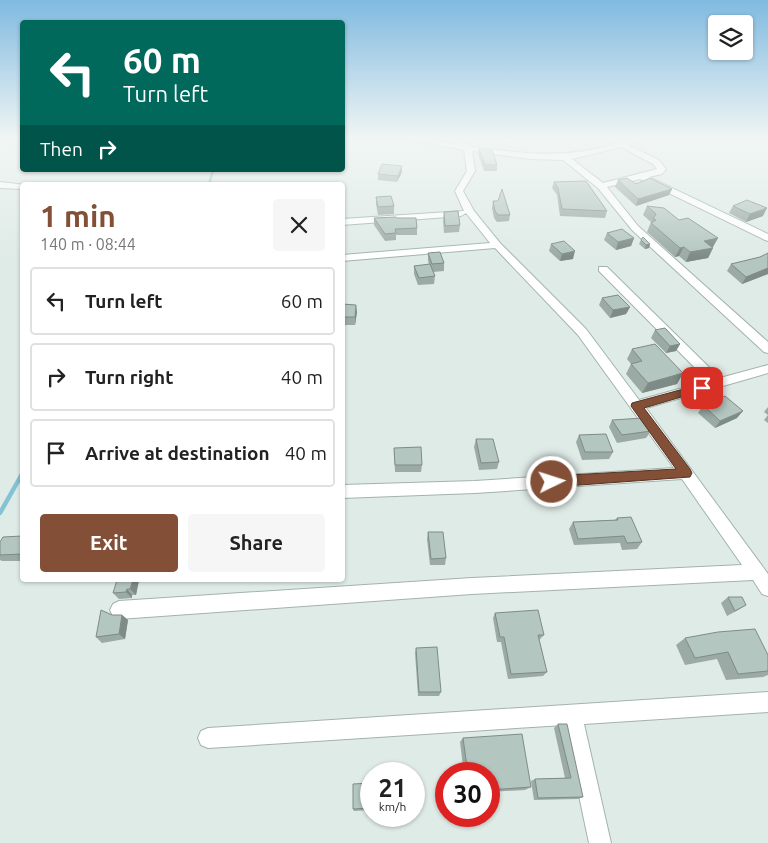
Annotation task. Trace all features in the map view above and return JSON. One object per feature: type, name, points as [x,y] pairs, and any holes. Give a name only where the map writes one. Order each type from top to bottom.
[{"type":"street","points":[[468,179],[459,191],[460,199],[470,213],[497,245],[572,320],[765,583]]},
{"type":"street","points":[[593,179],[601,186],[635,228],[768,349]]},
{"type":"street","points":[[601,186],[628,179]]},
{"type":"street","points":[[648,179],[768,238]]},
{"type":"street","points":[[0,185],[20,186]]},
{"type":"street","points":[[345,222],[470,213]]},
{"type":"street","points":[[345,258],[497,245]]},
{"type":"street","points":[[603,269],[718,383]]},
{"type":"street","points":[[636,406],[768,369]]},
{"type":"street","points":[[345,492],[475,487],[686,473]]},
{"type":"street","points":[[119,610],[482,585],[765,583]]},
{"type":"street","points":[[208,738],[768,702]]},
{"type":"street","points":[[572,714],[600,843]]},
{"type":"building","points":[[629,179],[636,184],[647,179],[653,179],[672,189],[638,199],[618,180]]},
{"type":"building","points":[[586,181],[607,211],[562,209],[558,188],[554,182]]},
{"type":"building","points":[[502,189],[510,215],[498,215],[495,211],[493,201],[498,201]]},
{"type":"building","points":[[391,196],[394,206],[378,207],[376,197]]},
{"type":"building","points":[[747,200],[767,208],[750,214],[733,206]]},
{"type":"building","points":[[647,206],[664,208],[679,220],[688,218],[718,238],[704,241],[713,248],[690,252],[684,247],[680,248],[651,223],[656,220],[653,219],[656,214]]},
{"type":"building","points":[[458,211],[460,225],[445,226],[444,212]]},
{"type":"building","points":[[374,218],[416,218],[417,228],[395,229],[396,233],[385,234]]},
{"type":"building","points":[[622,229],[634,238],[618,242],[607,233]]},
{"type":"building","points":[[643,237],[650,244],[646,245],[641,240]]},
{"type":"building","points":[[564,241],[575,251],[562,254],[551,244]]},
{"type":"building","points":[[440,252],[444,263],[432,264],[428,253]]},
{"type":"building","points":[[768,253],[768,268],[746,277],[731,264],[760,257]]},
{"type":"building","points":[[430,264],[435,276],[419,278],[414,266]]},
{"type":"building","points":[[618,295],[630,307],[613,310],[602,298]]},
{"type":"building","points":[[345,304],[356,305],[355,317],[345,317]]},
{"type":"building","points":[[665,328],[680,344],[670,346],[655,330]]},
{"type":"building","points":[[655,344],[683,373],[648,383],[631,364],[642,361],[632,349]]},
{"type":"building","points":[[725,396],[743,411],[720,421],[703,405]]},
{"type":"building","points":[[643,418],[651,431],[622,435],[612,420]]},
{"type":"building","points":[[606,434],[613,452],[585,452],[579,435]]},
{"type":"building","points":[[476,439],[493,439],[499,462],[481,463]]},
{"type":"building","points":[[421,447],[422,465],[395,465],[394,448]]},
{"type":"building","points":[[631,517],[642,542],[627,543],[624,536],[578,539],[573,522],[618,520],[617,518]]},
{"type":"building","points":[[428,532],[443,532],[446,558],[431,559]]},
{"type":"building","points":[[20,536],[20,554],[0,555],[0,542],[3,537]]},
{"type":"building","points":[[116,582],[132,582],[130,589],[127,589],[126,592],[113,593]]},
{"type":"building","points":[[728,597],[742,597],[746,605],[735,611]]},
{"type":"building","points":[[101,610],[112,615],[122,615],[119,634],[96,637]]},
{"type":"building","points":[[538,610],[544,635],[538,635],[547,672],[511,674],[504,637],[500,637],[495,613]]},
{"type":"building","points":[[755,629],[768,655],[768,671],[738,674],[728,652],[695,658],[685,638],[718,632]]},
{"type":"building","points":[[437,647],[441,692],[419,692],[416,648]]},
{"type":"building","points":[[558,724],[567,724],[583,797],[538,798],[535,779],[571,778]]},
{"type":"building","points":[[522,734],[531,787],[500,789],[500,762],[466,762],[463,738]]},
{"type":"building","points":[[353,784],[360,784],[360,809],[353,809]]},
{"type":"waterway","points":[[0,513],[20,478]]},
{"type":"route","points":[[552,482],[686,473],[636,406],[702,388]]}]
